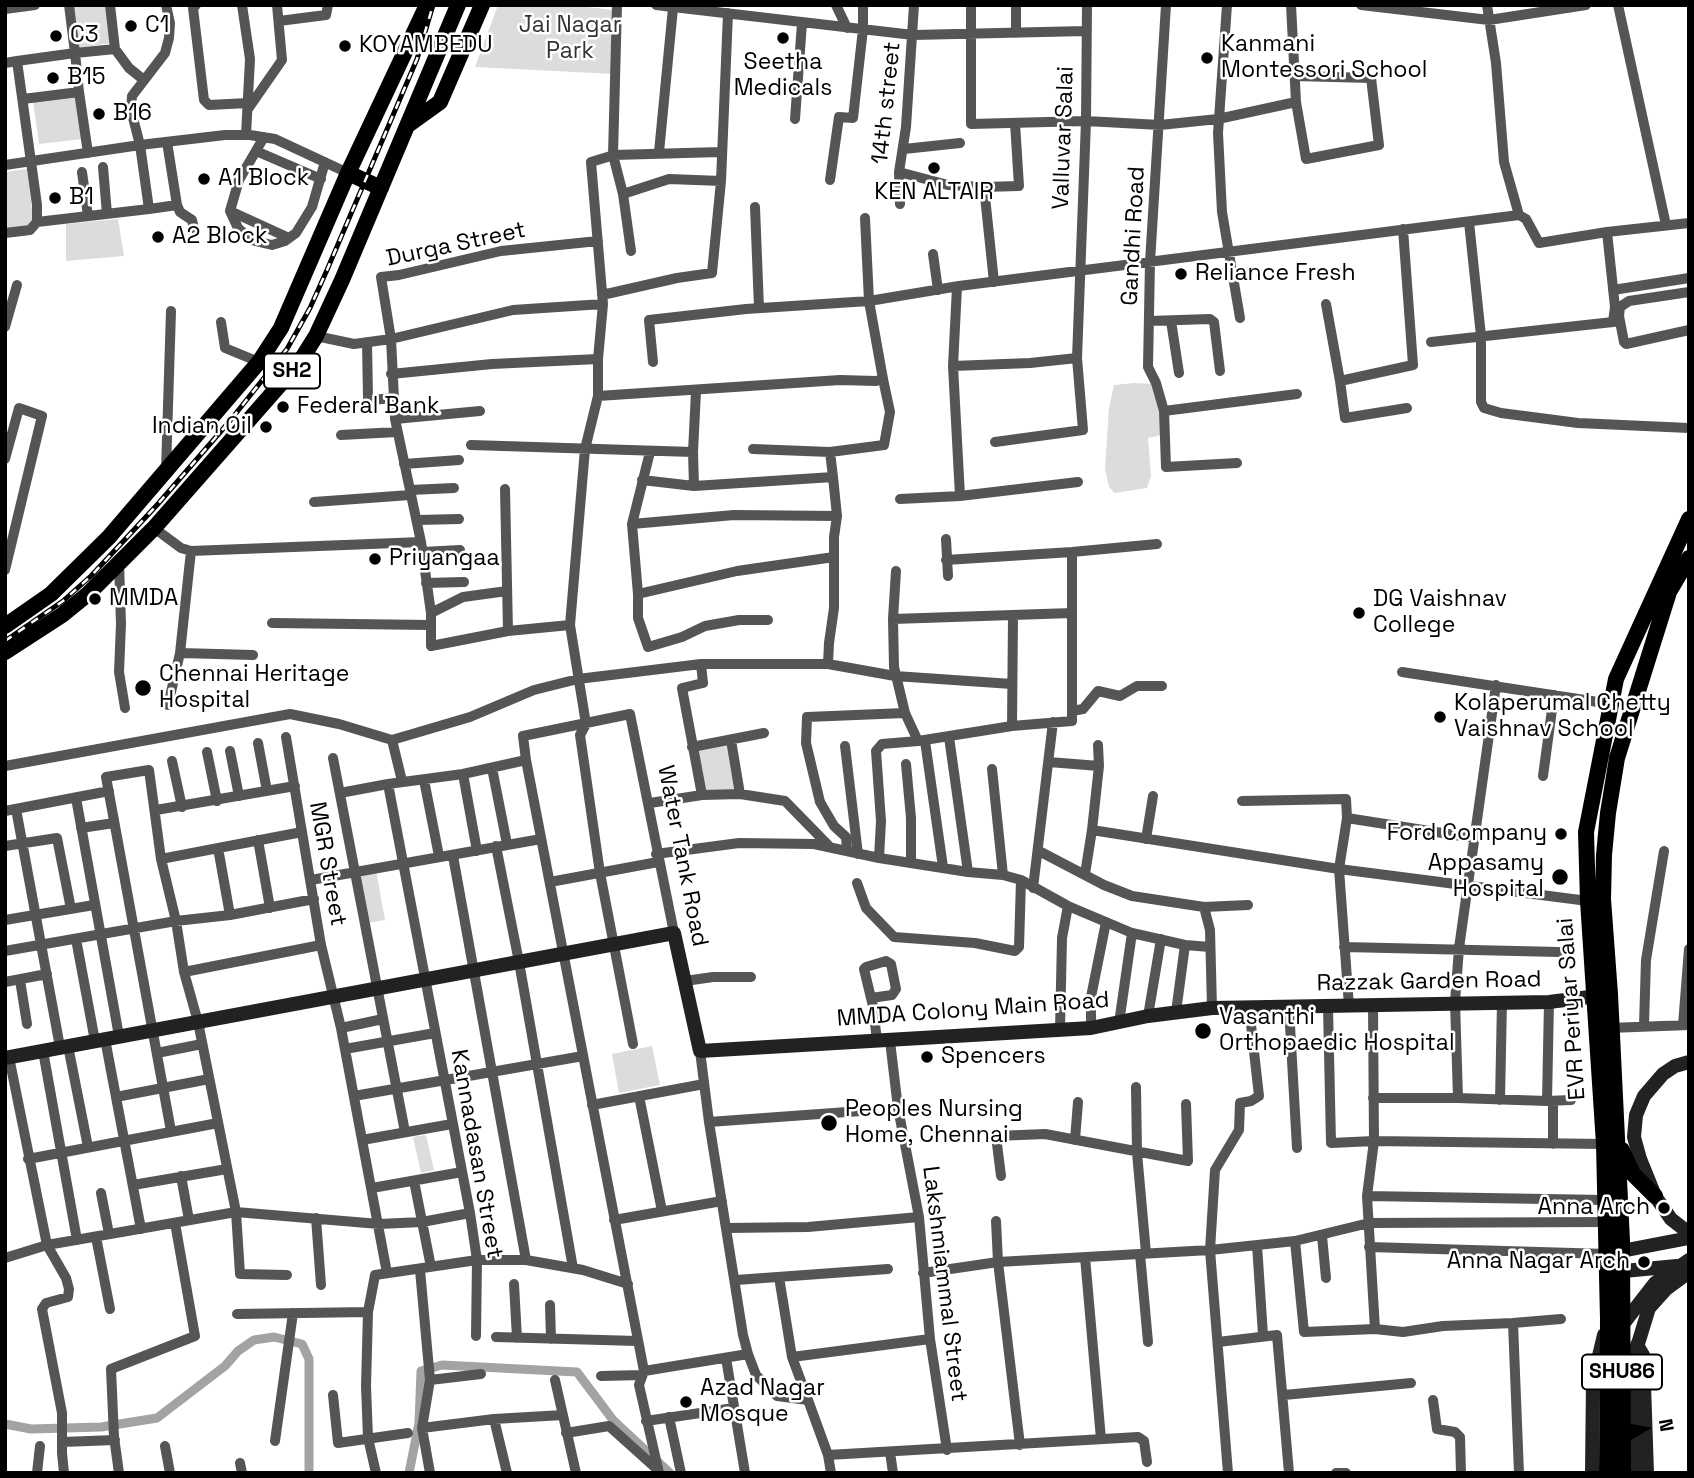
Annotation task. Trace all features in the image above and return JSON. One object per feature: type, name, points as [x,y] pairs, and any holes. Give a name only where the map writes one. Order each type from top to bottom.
[{"type":"main road","name":"SH2","points":[[5,626],[51,594],[109,537],[259,362],[281,328],[348,173],[428,5]]},
{"type":"main road","name":"SH2","points":[[5,652],[62,615],[88,594],[154,528],[299,363],[316,336],[342,280],[458,5]]},
{"type":"main road","points":[[408,126],[440,102],[482,5]]},
{"type":"main road","points":[[348,173],[382,188]]},
{"type":"main road","name":"EVR Periyar Salai","points":[[1603,995],[1588,901],[1586,832],[1616,679],[1689,519]]},
{"type":"main road","name":"EVR Periyar Salai","points":[[1623,1473],[1630,1346],[1615,1272],[1603,995],[1604,866],[1608,813],[1617,758],[1670,592],[1689,558]]},
{"type":"main road","points":[[1611,1141],[1633,1174],[1655,1196]]},
{"type":"main road","name":"EVR Periyar Salai","points":[[1611,1141],[1605,1200],[1606,1222],[1614,1252]]},
{"type":"main road","name":"EVR Periyar Salai","points":[[1604,1473],[1608,1319],[1615,1272]]},
{"type":"street","points":[[5,9],[35,5]]},
{"type":"street","points":[[69,5],[88,153]]},
{"type":"street","points":[[110,5],[115,49],[129,68],[144,80]]},
{"type":"street","points":[[149,209],[140,145],[131,110],[132,96],[164,52],[169,38],[166,5]]},
{"type":"street","points":[[196,5],[193,8],[204,100],[208,105],[248,106]]},
{"type":"street","points":[[242,5],[250,60],[246,135]]},
{"type":"street","points":[[248,106],[282,60],[277,5]]},
{"type":"street","points":[[279,21],[326,15],[328,5]]},
{"type":"street","points":[[617,5],[613,155],[623,194],[631,251]]},
{"type":"street","points":[[659,5],[913,35],[1086,31]]},
{"type":"street","points":[[836,5],[847,28]]},
{"type":"street","points":[[830,180],[839,117],[853,118],[863,29],[863,5]]},
{"type":"street","name":"14th street","points":[[900,204],[899,172],[904,149],[914,5]]},
{"type":"street","points":[[971,5],[971,124],[1086,121],[1160,125],[1218,119],[1296,102]]},
{"type":"street","points":[[1016,5],[1016,33]]},
{"type":"street","name":"Valluvar Salai","points":[[995,442],[1083,430],[1077,358],[1086,121],[1087,5]]},
{"type":"street","name":"Gandhi Road","points":[[1166,5],[1150,261],[1148,367],[1157,383],[1164,411],[1166,467],[1237,463]]},
{"type":"street","points":[[1227,5],[1218,119],[1222,212],[1240,318]]},
{"type":"street","points":[[1291,5],[1296,102],[1306,159],[1379,145],[1371,78],[1295,76]]},
{"type":"street","points":[[1361,5],[1428,9],[1489,20],[1546,8],[1586,5]]},
{"type":"street","points":[[1487,5],[1496,63],[1504,162],[1519,215]]},
{"type":"street","points":[[1618,5],[1666,225]]},
{"type":"street","points":[[659,152],[673,8]]},
{"type":"street","points":[[316,336],[354,344],[391,339],[513,310],[603,299],[677,278],[712,273],[721,181],[728,13]]},
{"type":"street","points":[[795,119],[802,23]]},
{"type":"street","points":[[5,63],[115,49]]},
{"type":"street","points":[[5,233],[30,230],[37,222],[32,161],[18,61]]},
{"type":"street","points":[[23,99],[79,92]]},
{"type":"street","points":[[899,172],[948,186],[1019,186],[1015,123]]},
{"type":"street","points":[[5,165],[140,145],[246,135],[275,139],[348,173]]},
{"type":"street","points":[[264,137],[239,180],[230,211],[238,228],[251,240],[272,244],[296,233],[312,207],[325,162]]},
{"type":"street","points":[[167,142],[177,205],[180,212],[192,220],[195,234]]},
{"type":"street","points":[[904,149],[960,143]]},
{"type":"street","points":[[256,152],[321,179]]},
{"type":"street","points":[[633,1044],[600,873],[580,735],[586,724],[570,625],[585,449],[598,396],[603,299],[591,162],[613,155],[722,152]]},
{"type":"street","points":[[103,167],[107,214]]},
{"type":"street","points":[[82,172],[88,216]]},
{"type":"street","points":[[623,194],[669,179],[721,181]]},
{"type":"street","points":[[984,187],[994,282]]},
{"type":"street","points":[[37,222],[177,205]]},
{"type":"street","points":[[755,207],[759,308]]},
{"type":"street","points":[[230,211],[289,238]]},
{"type":"street","points":[[653,362],[649,320],[759,308],[869,301],[938,289],[1519,215],[1526,219],[1539,243],[1689,223]]},
{"type":"street","points":[[753,449],[830,452],[884,445],[890,412],[869,301],[865,218]]},
{"type":"street","points":[[1469,222],[1481,335],[1481,402],[1487,411],[1578,422],[1689,428]]},
{"type":"street","points":[[1340,381],[1413,365],[1403,229]]},
{"type":"street","points":[[1431,342],[1613,322],[1615,307],[1607,232]]},
{"type":"street","name":"Durga Street","points":[[391,339],[381,277],[501,251],[598,241]]},
{"type":"street","points":[[933,254],[938,289]]},
{"type":"street","points":[[1613,290],[1689,278]]},
{"type":"street","points":[[5,327],[17,285]]},
{"type":"street","points":[[957,287],[953,366],[960,496]]},
{"type":"street","points":[[1689,292],[1629,301],[1620,307],[1619,316],[1626,344],[1689,330]]},
{"type":"street","points":[[1326,304],[1346,419],[1407,408]]},
{"type":"street","points":[[166,470],[171,311]]},
{"type":"street","points":[[1149,321],[1210,318],[1214,322],[1220,371]]},
{"type":"street","points":[[1171,321],[1179,373]]},
{"type":"street","points":[[221,323],[225,348],[259,362]]},
{"type":"street","points":[[391,339],[395,419],[418,520],[431,613],[431,646],[508,631],[570,625]]},
{"type":"street","points":[[367,342],[368,398],[393,398]]},
{"type":"street","points":[[953,366],[1077,358]]},
{"type":"street","points":[[391,374],[492,364],[598,359]]},
{"type":"street","points":[[598,396],[883,379]]},
{"type":"street","points":[[694,486],[692,452],[696,391]]},
{"type":"street","points":[[1164,411],[1297,394]]},
{"type":"street","points":[[5,459],[19,408],[42,416],[5,570]]},
{"type":"street","points":[[395,419],[481,411]]},
{"type":"street","points":[[341,435],[397,432]]},
{"type":"street","points":[[471,444],[692,452]]},
{"type":"street","points":[[650,452],[632,524],[638,618],[648,647],[682,637],[705,626],[739,620],[768,620]]},
{"type":"street","points":[[828,664],[834,608],[837,516],[830,452]]},
{"type":"street","points":[[404,464],[459,460]]},
{"type":"street","points":[[642,480],[694,486],[833,477]]},
{"type":"street","points":[[900,499],[960,496],[1078,482]]},
{"type":"street","points":[[314,502],[454,488]]},
{"type":"street","points":[[505,489],[508,631]]},
{"type":"street","points":[[632,524],[734,515],[837,516]]},
{"type":"street","points":[[418,520],[458,519]]},
{"type":"street","points":[[154,528],[181,548],[191,551],[422,547],[460,550]]},
{"type":"street","points":[[946,539],[948,576]]},
{"type":"street","points":[[946,560],[1157,544]]},
{"type":"street","points":[[167,705],[180,653],[191,551]]},
{"type":"street","points":[[879,858],[881,821],[876,751],[882,744],[921,741],[1012,726],[1072,721],[1072,552]]},
{"type":"street","points":[[638,594],[737,571],[834,557]]},
{"type":"street","points":[[119,561],[119,672],[125,708]]},
{"type":"street","points":[[896,571],[893,619],[895,676],[905,713],[921,741],[943,867]]},
{"type":"street","points":[[426,583],[464,582]]},
{"type":"street","points":[[431,613],[463,597],[507,591]]},
{"type":"street","points":[[893,619],[1072,612]]},
{"type":"street","points":[[1012,726],[1013,616]]},
{"type":"street","points":[[272,623],[431,625]]},
{"type":"street","points":[[180,653],[253,655]]},
{"type":"street","points":[[701,664],[703,682],[682,688],[702,795]]},
{"type":"street","points":[[5,766],[290,714],[339,724],[392,740],[470,717],[534,690],[578,679],[701,664],[828,664],[895,676],[1012,684]]},
{"type":"street","points":[[1402,672],[1611,704]]},
{"type":"street","points":[[1458,1098],[1455,1002],[1459,948],[1496,685]]},
{"type":"street","points":[[1072,711],[1083,709],[1098,691],[1120,696],[1137,686],[1162,686]]},
{"type":"street","points":[[1544,776],[1554,695]]},
{"type":"street","points":[[847,850],[846,838],[834,826],[820,802],[806,743],[807,717],[905,713]]},
{"type":"street","name":"Water Tank Road","points":[[586,724],[630,714],[650,803],[657,858],[700,1051]]},
{"type":"street","points":[[1033,888],[1054,722]]},
{"type":"street","points":[[586,724],[523,736],[628,1284],[643,1373],[639,1385],[658,1472]]},
{"type":"street","points":[[692,747],[764,733]]},
{"type":"street","name":"MGR Street","points":[[286,737],[321,945],[341,1028],[387,1273]]},
{"type":"street","points":[[948,737],[968,872]]},
{"type":"street","points":[[392,740],[402,781]]},
{"type":"street","points":[[731,740],[740,794]]},
{"type":"street","points":[[258,743],[267,791]]},
{"type":"street","points":[[1085,874],[1092,830],[1098,745]]},
{"type":"street","points":[[845,746],[858,855]]},
{"type":"street","points":[[230,751],[239,796]]},
{"type":"street","points":[[208,752],[217,801]]},
{"type":"street","points":[[333,758],[405,1132]]},
{"type":"street","points":[[340,793],[402,781],[463,774],[526,760]]},
{"type":"street","points":[[172,761],[182,807]]},
{"type":"street","points":[[1049,762],[1098,766]]},
{"type":"street","points":[[906,764],[911,818],[911,863]]},
{"type":"street","points":[[492,768],[508,844]]},
{"type":"street","points":[[992,769],[1003,875]]},
{"type":"street","points":[[171,1131],[106,777],[149,770],[161,859],[176,921],[184,972],[198,1022],[236,1212],[240,1274],[287,1275]]},
{"type":"street","points":[[463,774],[477,850]]},
{"type":"street","points":[[424,780],[439,856]]},
{"type":"street","name":"Kannadasan Street","points":[[388,784],[470,1213],[477,1260],[476,1336]]},
{"type":"street","points":[[156,810],[295,786]]},
{"type":"street","points":[[88,1147],[47,974],[22,844],[11,810],[109,791]]},
{"type":"street","points":[[650,803],[702,795],[740,794],[785,801],[831,848]]},
{"type":"street","points":[[1146,839],[1153,796]]},
{"type":"street","points":[[76,798],[100,935],[107,1039],[141,1229]]},
{"type":"street","points":[[1242,801],[1346,799],[1347,818],[1339,869],[1349,1006]]},
{"type":"street","points":[[1347,818],[1474,838]]},
{"type":"street","points":[[81,828],[114,822]]},
{"type":"street","points":[[1092,830],[1339,869],[1588,901]]},
{"type":"street","points":[[161,859],[302,832]]},
{"type":"street","points":[[5,846],[57,838],[71,909]]},
{"type":"street","points":[[311,880],[541,839]]},
{"type":"street","points":[[258,840],[270,908]]},
{"type":"street","points":[[550,882],[739,843],[814,844],[847,850],[858,855],[1003,875],[1021,880],[1068,906],[1132,933],[1185,945],[1210,947]]},
{"type":"street","points":[[496,846],[573,1268]]},
{"type":"street","points":[[218,848],[230,915]]},
{"type":"street","points":[[1039,851],[1104,885],[1132,896],[1204,907],[1248,905]]},
{"type":"street","points":[[1644,1025],[1646,960],[1664,851]]},
{"type":"street","points":[[453,856],[526,1260]]},
{"type":"street","points":[[857,883],[866,908],[894,937],[975,943],[1016,951],[1019,947],[1021,880]]},
{"type":"street","points":[[5,951],[314,899]]},
{"type":"street","points":[[5,920],[94,905]]},
{"type":"street","points":[[1060,1030],[1062,938],[1068,906]]},
{"type":"street","points":[[1204,907],[1210,930],[1212,1008]]},
{"type":"street","points":[[1091,1028],[1091,997],[1107,922]]},
{"type":"street","points":[[64,1473],[62,1413],[43,1309],[46,1303],[68,1297],[69,1289],[47,1245],[7,1057],[674,933]]},
{"type":"street","points":[[1119,1023],[1132,933]]},
{"type":"street","points":[[76,939],[107,1039]]},
{"type":"street","points":[[1148,1016],[1161,939]]},
{"type":"street","points":[[184,972],[321,945]]},
{"type":"street","points":[[1176,1012],[1185,945]]},
{"type":"street","points":[[1345,947],[1559,952]]},
{"type":"street","points":[[1605,1028],[1686,1025],[1689,949]]},
{"type":"street","name":"Lakshmiammal Street","points":[[871,998],[892,995],[896,984],[891,964],[886,961],[864,969],[871,998],[883,1041],[898,1108],[919,1217],[930,1339],[947,1450]]},
{"type":"street","points":[[5,982],[47,974]]},
{"type":"street","points":[[685,981],[713,977],[751,978]]},
{"type":"street","points":[[20,979],[27,1024]]},
{"type":"street","name":"Razzak Garden Road","points":[[1249,1007],[1549,1002],[1603,995]]},
{"type":"street","points":[[1500,1100],[1502,1002]]},
{"type":"street","points":[[1549,1002],[1553,1144]]},
{"type":"street","points":[[1373,1006],[1374,1141],[1367,1196],[1375,1329]]},
{"type":"street","points":[[1228,1473],[1210,1250],[1215,1170],[1240,1130],[1240,1103],[1259,1096],[1249,1007]]},
{"type":"street","name":"MMDA Colony Main Road","points":[[700,1051],[1091,1028],[1176,1012],[1249,1007]]},
{"type":"street","points":[[1328,1007],[1331,1143],[1374,1141],[1553,1144],[1611,1141]]},
{"type":"street","points":[[1289,1008],[1297,1148]]},
{"type":"street","points":[[341,1028],[383,1019]]},
{"type":"street","points":[[345,1049],[436,1033]]},
{"type":"street","points":[[157,1053],[202,1044]]},
{"type":"street","points":[[43,1051],[78,1240]]},
{"type":"street","points":[[700,1051],[709,1122],[748,1354],[757,1375],[777,1396],[808,1400]]},
{"type":"street","points":[[354,1096],[583,1056]]},
{"type":"street","points":[[1689,1062],[1675,1066],[1653,1083],[1636,1115],[1635,1126],[1636,1147],[1655,1196],[1671,1219],[1689,1236]]},
{"type":"street","points":[[116,1097],[209,1079]]},
{"type":"street","points":[[593,1105],[704,1084]]},
{"type":"street","points":[[1136,1087],[1137,1153],[1148,1342]]},
{"type":"street","points":[[639,1096],[662,1211]]},
{"type":"street","points":[[1373,1098],[1571,1100]]},
{"type":"street","points":[[1074,1140],[1078,1102]]},
{"type":"street","points":[[1001,1176],[996,1136],[1045,1134],[1188,1161],[1186,1104]]},
{"type":"street","points":[[709,1122],[861,1111]]},
{"type":"street","points":[[28,1158],[218,1122]]},
{"type":"street","points":[[362,1140],[452,1124]]},
{"type":"street","points":[[133,1185],[227,1168]]},
{"type":"street","points":[[372,1188],[463,1172]]},
{"type":"street","points":[[181,1176],[189,1220]]},
{"type":"street","points":[[414,1181],[422,1222],[426,1268],[430,1380],[422,1428],[430,1473]]},
{"type":"street","points":[[101,1193],[109,1234]]},
{"type":"street","points":[[1367,1196],[1605,1200]]},
{"type":"street","points":[[614,1220],[722,1201]]},
{"type":"street","points":[[5,1258],[47,1245],[236,1212],[379,1224],[422,1222],[470,1213]]},
{"type":"street","points":[[727,1228],[808,1227],[919,1217]]},
{"type":"street","points":[[316,1219],[321,1285]]},
{"type":"street","points":[[996,1221],[998,1262],[1020,1445]]},
{"type":"street","points":[[923,1273],[998,1262],[1210,1250],[1295,1241],[1369,1223],[1606,1222]]},
{"type":"street","points":[[119,1473],[114,1439],[115,1413],[111,1369],[195,1336],[175,1223]]},
{"type":"street","points":[[1322,1236],[1326,1278]]},
{"type":"street","points":[[1369,1247],[1614,1252],[1689,1236]]},
{"type":"street","points":[[96,1237],[110,1309]]},
{"type":"street","points":[[1295,1241],[1304,1332],[1375,1329],[1403,1332],[1443,1325],[1561,1319]]},
{"type":"street","points":[[1256,1245],[1263,1335]]},
{"type":"street","points":[[1085,1257],[1101,1439]]},
{"type":"street","points":[[376,1473],[368,1438],[366,1386],[368,1312],[375,1275],[477,1260],[526,1260],[573,1268],[628,1284]]},
{"type":"street","points":[[1615,1272],[1689,1263]]},
{"type":"street","points":[[1604,1473],[1604,1374],[1617,1332],[1629,1313],[1655,1283],[1689,1263]]},
{"type":"street","points":[[736,1280],[888,1269]]},
{"type":"street","points":[[1634,1473],[1633,1366],[1630,1346],[1649,1308],[1666,1289],[1689,1272]]},
{"type":"street","points":[[779,1277],[792,1357],[828,1455],[831,1473]]},
{"type":"street","points":[[514,1284],[517,1338]]},
{"type":"street","points":[[550,1305],[551,1339]]},
{"type":"street","points":[[237,1314],[368,1312]]},
{"type":"street","points":[[275,1441],[293,1314]]},
{"type":"street","points":[[1592,1473],[1593,1381],[1608,1319]]},
{"type":"street","points":[[1513,1323],[1519,1473]]},
{"type":"street","points":[[1218,1342],[1277,1335],[1289,1473]]},
{"type":"street","points":[[496,1337],[637,1341]]},
{"type":"street","points":[[792,1357],[930,1339]]},
{"type":"street","points":[[1630,1346],[1643,1355],[1647,1473]]},
{"type":"street","points":[[601,1376],[643,1373],[748,1354]]},
{"type":"street","points":[[726,1358],[745,1473]]},
{"type":"street","points":[[430,1380],[481,1374]]},
{"type":"street","points":[[555,1380],[576,1473]]},
{"type":"street","points":[[1284,1395],[1411,1383]]},
{"type":"street","points":[[333,1395],[338,1443],[408,1433]]},
{"type":"street","points":[[1433,1400],[1437,1429],[1455,1432],[1460,1437],[1461,1473]]},
{"type":"street","points":[[646,1421],[734,1408]]},
{"type":"street","points":[[422,1428],[494,1419],[563,1415]]},
{"type":"street","points":[[669,1417],[681,1473]]},
{"type":"street","points":[[494,1419],[507,1473]]},
{"type":"street","points":[[566,1433],[609,1426],[658,1472]]},
{"type":"street","points":[[828,1455],[1142,1438],[1147,1462]]},
{"type":"street","points":[[62,1439],[114,1439]]},
{"type":"street","points":[[37,1473],[40,1446]]},
{"type":"street","points":[[164,1446],[170,1473]]},
{"type":"street","points":[[890,1452],[893,1473]]},
{"type":"street","points":[[1336,1473],[1346,1473]]},
{"type":"green space","points":[[106,5],[111,43],[78,48],[73,7]]},
{"type":"green space","name":"Jai Nagar Park","points":[[498,5],[569,5],[614,10],[614,74],[475,67]]},
{"type":"green space","points":[[77,96],[82,139],[39,144],[33,101]]},
{"type":"green space","points":[[27,169],[34,226],[5,229],[5,172]]},
{"type":"green space","points":[[118,219],[124,256],[66,261],[66,224]]},
{"type":"green space","points":[[1154,384],[1162,412],[1161,435],[1148,438],[1151,476],[1147,488],[1115,493],[1109,487],[1105,469],[1109,408],[1114,385]]},
{"type":"green space","points":[[731,741],[738,792],[702,793],[694,747]]},
{"type":"green space","points":[[376,870],[385,920],[368,923],[358,874]]},
{"type":"green space","points":[[652,1046],[660,1085],[619,1093],[612,1054]]},
{"type":"green space","points":[[426,1135],[434,1170],[421,1173],[413,1137]]},
{"type":"waterway","points":[[5,1424],[31,1429],[101,1427],[157,1418],[225,1366],[238,1351],[254,1340],[274,1337],[302,1344],[309,1359],[309,1473]]},
{"type":"waterway","points":[[409,1473],[419,1423],[421,1371],[442,1365],[577,1372],[613,1420],[670,1473]]},
{"type":"railway","points":[[5,641],[63,601],[91,576],[229,422],[287,349],[310,308],[417,59],[433,5]]},
{"type":"place","name":"C1","points":[[131,26]]},
{"type":"place","name":"C3","points":[[56,36]]},
{"type":"place","name":"Seetha Medicals","points":[[783,38]]},
{"type":"place","name":"KOYAMBEDU","points":[[345,46]]},
{"type":"place","name":"Kanmani Montessori School","points":[[1207,58]]},
{"type":"place","name":"B15","points":[[53,78]]},
{"type":"place","name":"B16","points":[[99,114]]},
{"type":"place","name":"KEN ALTAIR","points":[[934,168]]},
{"type":"place","name":"A1 Block","points":[[204,179]]},
{"type":"place","name":"B1","points":[[55,198]]},
{"type":"place","name":"A2 Block","points":[[158,237]]},
{"type":"place","name":"Reliance Fresh","points":[[1181,274]]},
{"type":"place","name":"Federal Bank","points":[[283,407]]},
{"type":"place","name":"Indian Oil","points":[[266,427]]},
{"type":"place","name":"Priyangaa","points":[[375,559]]},
{"type":"place","name":"MMDA","points":[[95,599]]},
{"type":"place","name":"DG Vaishnav College","points":[[1359,613]]},
{"type":"place","name":"Chennai Heritage Hospital","points":[[143,688]]},
{"type":"place","name":"Kolaperumal Chetty Vaishnav School","points":[[1440,717]]},
{"type":"place","name":"Ford Company","points":[[1561,834]]},
{"type":"place","name":"Appasamy Hospital","points":[[1560,877]]},
{"type":"place","name":"Vasanthi Orthopaedic Hospital","points":[[1203,1031]]},
{"type":"place","name":"Spencers","points":[[927,1057]]},
{"type":"place","name":"Peoples Nursing Home, Chennai","points":[[829,1123]]},
{"type":"place","name":"Anna Arch","points":[[1664,1208]]},
{"type":"place","name":"Anna Nagar Arch","points":[[1644,1262]]},
{"type":"place","name":"Azad Nagar Mosque","points":[[686,1402]]}]
